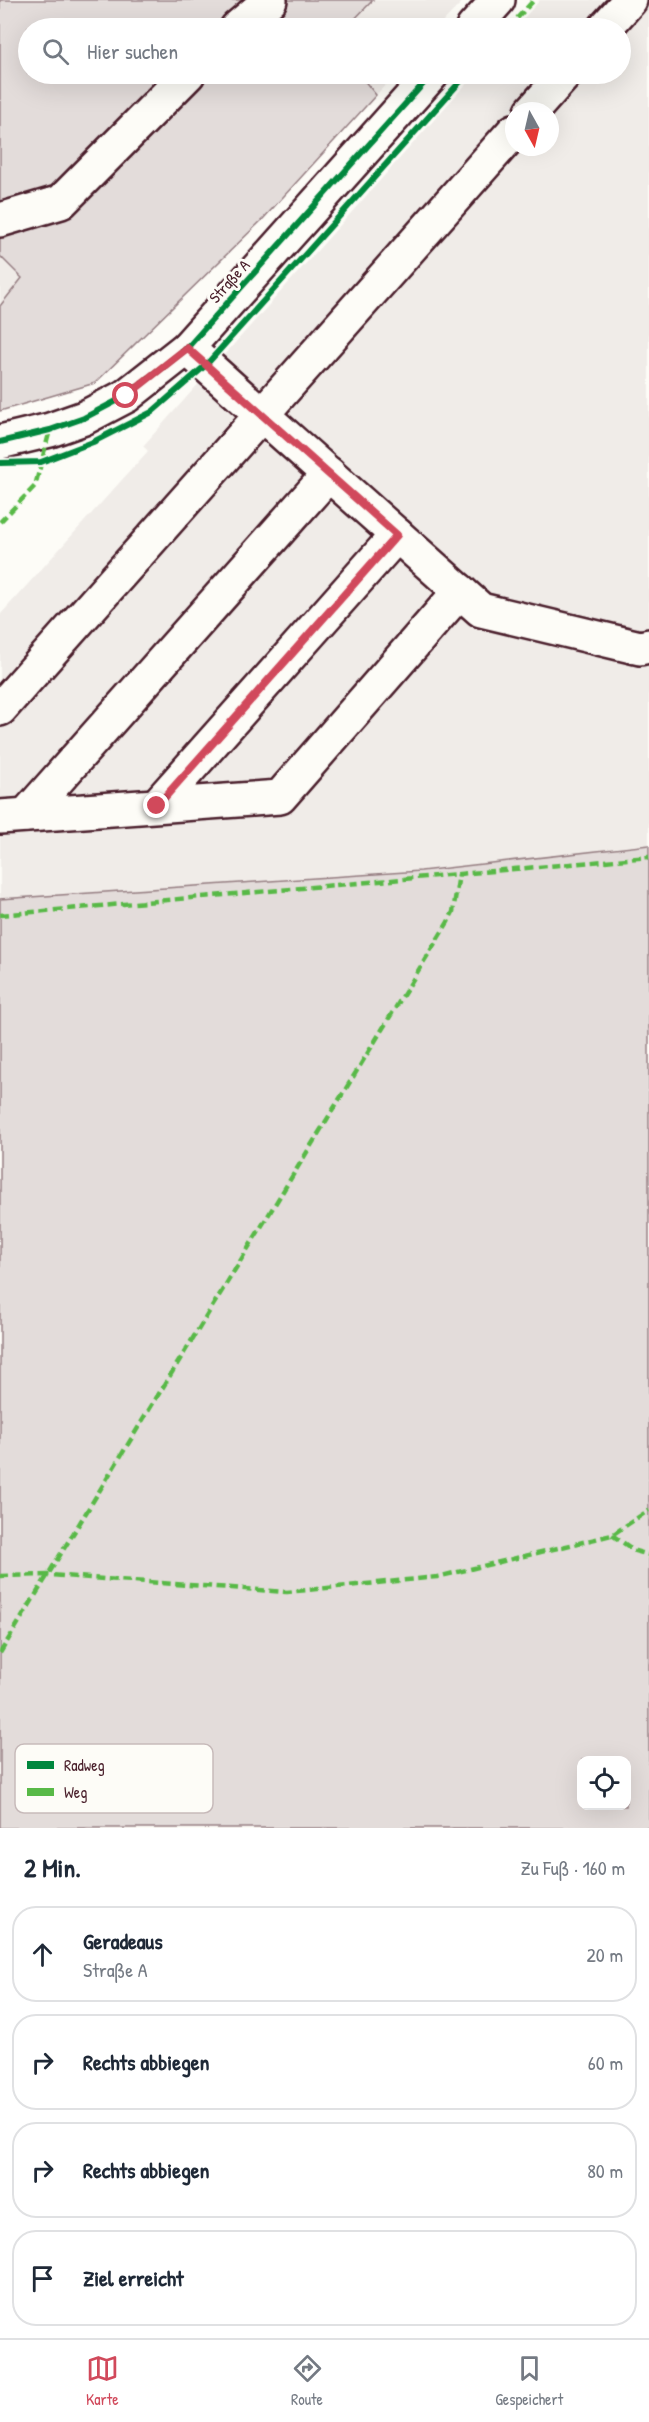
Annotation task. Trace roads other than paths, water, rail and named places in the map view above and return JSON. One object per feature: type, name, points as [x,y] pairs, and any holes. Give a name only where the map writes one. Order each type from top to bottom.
[{"type":"street","points":[[249,18],[270,0]]},
{"type":"street","points":[[482,18],[498,0]]},
{"type":"street","points":[[614,18],[630,0]]},
{"type":"street","points":[[0,220],[62,202],[178,84]]},
{"type":"street","name":"Straße A","points":[[0,442],[50,430],[84,418],[126,396],[187,348],[423,84]]},
{"type":"street","points":[[540,102],[556,84]]},
{"type":"street","points":[[0,709],[505,141]]},
{"type":"street","points":[[187,348],[481,610],[640,648],[649,646]]},
{"type":"street","points":[[13,816],[328,474]]},
{"type":"street","points":[[157,806],[397,535]]},
{"type":"street","points":[[13,816],[280,798],[460,591]]}]
